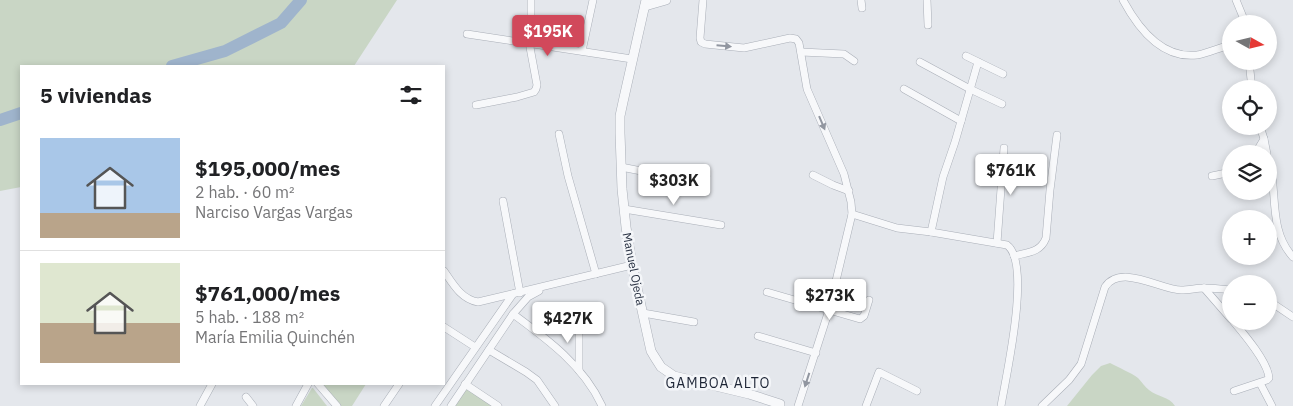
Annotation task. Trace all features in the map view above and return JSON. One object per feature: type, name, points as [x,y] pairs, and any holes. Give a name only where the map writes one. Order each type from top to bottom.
[{"type":"street","points":[[476,105],[517,97],[534,92],[536,89],[531,0]]},
{"type":"street","points":[[582,51],[593,0]]},
{"type":"street","points":[[645,3],[666,0]]},
{"type":"street","points":[[703,0],[700,38],[701,42],[705,44],[744,48],[790,38],[796,39],[800,43],[807,89],[838,160],[849,191],[852,214],[829,310],[798,406]]},
{"type":"street","points":[[861,0],[862,8]]},
{"type":"street","points":[[927,0],[928,24]]},
{"type":"street","points":[[1123,0],[1131,16],[1156,43],[1174,53],[1199,55],[1222,48]]},
{"type":"street","points":[[1236,0],[1242,15]]},
{"type":"street","name":"Manuel Ojeda","points":[[645,3],[620,116],[621,167],[626,227],[632,265],[651,351],[657,362],[668,373],[783,405]]},
{"type":"street","points":[[467,34],[632,59]]},
{"type":"street","points":[[801,52],[844,54],[854,61]]},
{"type":"street","points":[[966,56],[1003,74]]},
{"type":"street","points":[[920,62],[1002,104]]},
{"type":"street","points":[[931,232],[943,177],[978,62]]},
{"type":"street","points":[[904,89],[961,121]]},
{"type":"street","points":[[559,134],[568,176],[596,274]]},
{"type":"street","points":[[1263,135],[1265,145]]},
{"type":"street","points":[[1014,256],[1038,250],[1044,244],[1057,136]]},
{"type":"street","points":[[1260,145],[1264,139]]},
{"type":"street","points":[[997,243],[1004,148]]},
{"type":"street","points":[[621,167],[692,181],[701,180],[706,176]]},
{"type":"street","points":[[1212,176],[1222,174]]},
{"type":"street","points":[[813,175],[833,186],[849,191]]},
{"type":"street","points":[[1274,200],[1278,230],[1282,242],[1293,257]]},
{"type":"street","points":[[435,406],[517,293],[503,201]]},
{"type":"street","points":[[624,209],[721,225]]},
{"type":"street","points":[[852,214],[897,228],[1007,244],[1009,246],[1014,256],[1018,285],[1017,303],[1001,406]]},
{"type":"street","points":[[445,272],[462,295],[472,301],[483,301],[632,265]]},
{"type":"street","points":[[1042,406],[1070,380],[1081,364],[1105,287],[1109,282],[1116,278],[1137,278],[1181,290],[1204,288],[1222,289]]},
{"type":"street","points":[[451,406],[513,314],[528,297],[553,285]]},
{"type":"street","points":[[1204,288],[1222,309]]},
{"type":"street","points":[[767,292],[860,319],[864,316],[869,300]]},
{"type":"street","points":[[1277,307],[1293,318]]},
{"type":"street","points":[[643,313],[694,322]]},
{"type":"street","points":[[513,314],[543,336],[579,370],[602,406]]},
{"type":"street","points":[[579,318],[579,370]]},
{"type":"street","points":[[445,328],[476,347]]},
{"type":"street","points":[[1234,391],[1269,378],[1266,366],[1240,330]]},
{"type":"street","points":[[758,336],[816,353]]},
{"type":"street","points":[[489,350],[537,380],[555,406]]},
{"type":"street","points":[[866,406],[878,372],[916,391]]},
{"type":"street","points":[[1260,382],[1272,406]]},
{"type":"street","points":[[465,384],[498,406]]},
{"type":"street","points":[[200,406],[211,385]]},
{"type":"street","points":[[296,406],[307,385]]},
{"type":"street","points":[[319,385],[337,406]]},
{"type":"street","points":[[384,406],[398,385]]},
{"type":"street","points":[[246,397],[253,406]]},
{"type":"street","points":[[759,398],[769,406]]},
{"type":"green space","points":[[0,0],[397,0],[355,65],[20,65],[20,187],[0,191]]},
{"type":"green space","points":[[1110,363],[1135,376],[1149,390],[1170,400],[1175,406],[1067,406],[1101,366]]},
{"type":"green space","points":[[321,385],[365,385],[352,406],[339,406]]},
{"type":"green space","points":[[313,388],[327,406],[301,406]]},
{"type":"green space","points":[[466,388],[495,406],[454,406]]},
{"type":"waterway","points":[[176,65],[225,51],[281,23],[301,0]]},
{"type":"waterway","points":[[0,120],[20,113]]},
{"type":"district","name":"GAMBOA ALTO","points":[[718,383]]}]
